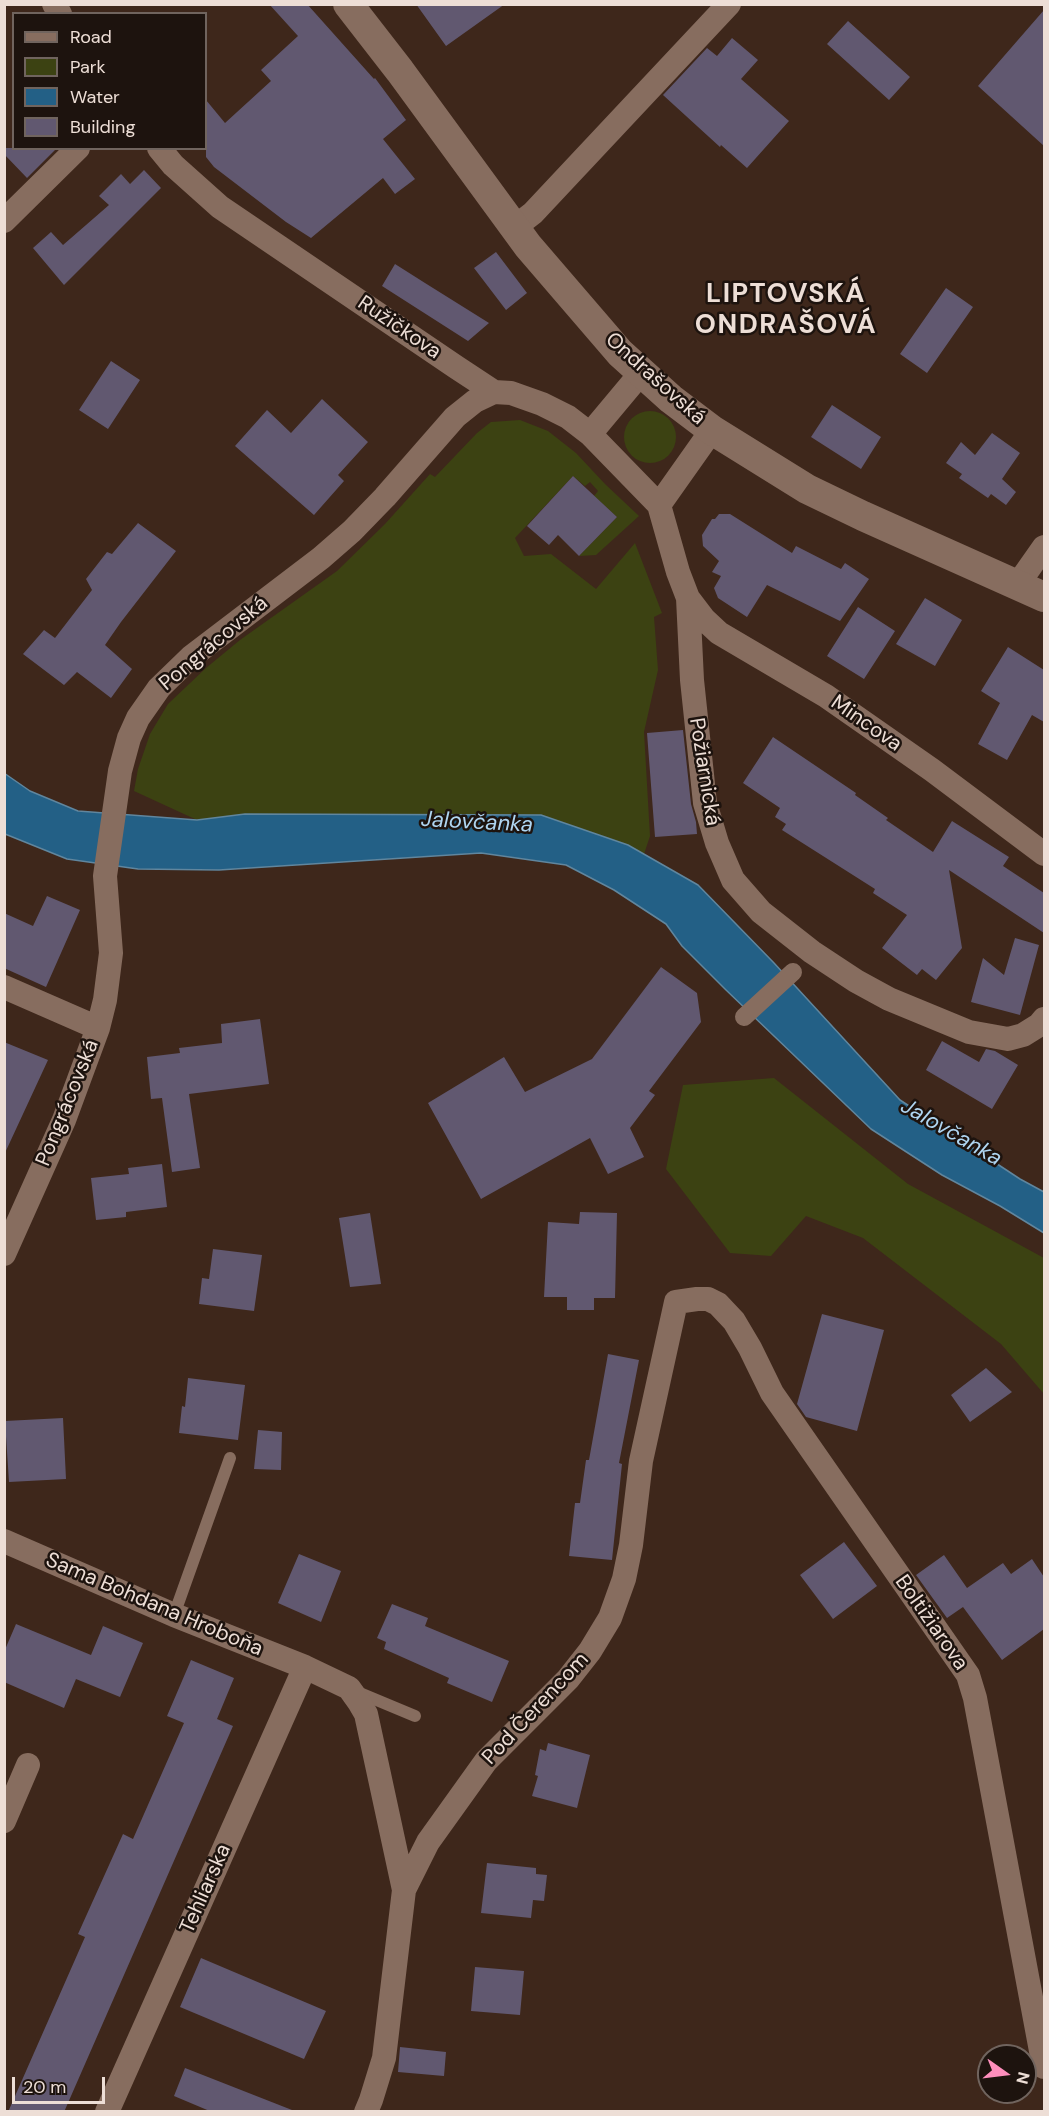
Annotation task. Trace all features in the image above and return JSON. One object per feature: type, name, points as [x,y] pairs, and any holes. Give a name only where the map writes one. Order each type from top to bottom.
[{"type":"street","name":"Ondrašovská","points":[[348,4],[515,228],[620,353],[641,373],[712,430],[807,489],[1044,597]]},
{"type":"street","points":[[515,228],[533,213],[729,4]]},
{"type":"street","points":[[4,221],[76,150]]},
{"type":"street","name":"Ružičkova","points":[[161,150],[173,165],[220,207],[494,392],[511,393],[542,404],[568,417],[590,434]]},
{"type":"street","points":[[590,434],[641,373]]},
{"type":"street","name":"Pongrácovská","points":[[4,1254],[64,1120],[98,1028],[105,1000],[111,953],[105,876],[120,771],[129,738],[138,718],[159,688],[191,657],[329,552],[385,497],[455,417],[475,401],[494,392]]},
{"type":"street","points":[[659,505],[712,430]]},
{"type":"street","name":"Požiarnická","points":[[590,434],[659,505],[671,551],[688,598],[692,680],[705,803],[717,843],[733,880],[743,894],[786,933],[847,975],[889,999],[929,1016],[969,1032],[1008,1039],[1023,1035],[1044,1019]]},
{"type":"street","points":[[1018,584],[1044,547]]},
{"type":"street","name":"Mincova","points":[[688,598],[718,633],[825,696],[932,770],[1044,854]]},
{"type":"street","points":[[744,1017],[793,972]]},
{"type":"street","points":[[4,987],[98,1028]]},
{"type":"street","name":"Boltižiarova","points":[[676,1302],[708,1299],[718,1304],[735,1321],[772,1393],[968,1674],[975,1698],[1044,2067]]},
{"type":"street","name":"Pod Čerencom","points":[[404,1890],[428,1842],[486,1761],[568,1679],[590,1651],[610,1618],[624,1579],[631,1545],[641,1461],[676,1302]]},
{"type":"street","name":"Sama Bohdana Hroboňa","points":[[4,1541],[174,1615],[305,1667]]},
{"type":"street","points":[[305,1667],[349,1688]]},
{"type":"street","name":"Tehliarska","points":[[107,2112],[305,1667]]},
{"type":"street","name":"Pod Čerencom","points":[[349,1688],[366,1714],[404,1890],[384,2058],[366,2112]]},
{"type":"street","points":[[4,1821],[28,1765]]},
{"type":"lane","points":[[174,1615],[230,1458]]},
{"type":"lane","points":[[349,1688],[415,1716]]},
{"type":"green space","points":[[650,411],[660,413],[668,419],[674,427],[676,437],[674,447],[668,455],[660,461],[650,463],[640,461],[632,455],[626,447],[624,437],[626,427],[632,419],[640,413]]},
{"type":"green space","points":[[520,420],[548,431],[576,453],[639,516],[596,555],[579,556],[617,517],[594,496],[598,491],[590,482],[585,486],[573,476],[515,538],[524,556],[551,554],[596,589],[635,543],[662,613],[654,617],[658,670],[644,732],[650,836],[644,854],[628,845],[541,815],[245,814],[197,820],[134,791],[138,769],[150,734],[168,704],[240,640],[337,571],[385,524],[430,474],[435,477],[477,433],[491,422]]},
{"type":"green space","points":[[774,1078],[908,1184],[1044,1258],[1044,1394],[1001,1344],[863,1238],[806,1216],[771,1256],[730,1253],[666,1169],[683,1085]]},
{"type":"water","name":"Jalovčanka","points":[[4,773],[30,791],[78,811],[197,820],[245,814],[541,815],[628,845],[698,885],[774,963],[900,1100],[1020,1179],[1044,1192],[1044,1233],[942,1175],[871,1129],[682,946],[666,924],[614,890],[566,865],[481,853],[219,870],[138,869],[67,859],[5,834]]},
{"type":"building","points":[[269,4],[307,4],[375,78],[406,120],[383,139],[415,179],[395,194],[383,178],[311,238],[286,222],[214,167],[206,157],[207,101],[225,123],[271,81],[261,70],[298,36]]},
{"type":"building","points":[[416,4],[505,4],[446,46]]},
{"type":"building","points":[[1044,10],[1044,146],[978,86]]},
{"type":"building","points":[[848,21],[910,77],[889,100],[827,44]]},
{"type":"building","points":[[732,38],[758,60],[741,79],[789,121],[747,168],[721,145],[720,147],[663,95],[707,48],[717,56]]},
{"type":"building","points":[[4,148],[55,150],[27,178],[4,154]]},
{"type":"building","points":[[144,170],[161,188],[64,285],[33,248],[51,232],[63,245],[109,205],[99,196],[121,174],[130,184]]},
{"type":"building","points":[[496,252],[527,293],[506,310],[474,268]]},
{"type":"building","points":[[395,264],[489,323],[468,341],[382,286]]},
{"type":"building","points":[[946,288],[973,307],[927,373],[900,354]]},
{"type":"building","points":[[111,361],[140,380],[108,429],[79,410]]},
{"type":"building","points":[[322,399],[368,442],[338,475],[344,481],[314,515],[235,446],[267,410],[291,433]]},
{"type":"building","points":[[832,405],[881,437],[861,469],[811,437]]},
{"type":"building","points":[[992,433],[1020,453],[1002,479],[1016,492],[1006,505],[991,494],[988,498],[959,478],[962,474],[946,463],[961,442],[975,455]]},
{"type":"building","points":[[573,476],[617,517],[579,556],[558,535],[549,545],[527,526]]},
{"type":"building","points":[[719,514],[730,514],[792,553],[796,546],[841,569],[845,563],[869,579],[840,621],[767,585],[747,617],[718,598],[714,588],[721,576],[712,572],[719,561],[703,546],[702,535],[712,519]]},
{"type":"building","points":[[138,523],[176,551],[105,645],[132,669],[111,698],[77,672],[64,685],[23,654],[44,630],[55,638],[92,590],[86,579],[107,552],[112,554]]},
{"type":"building","points":[[925,598],[962,620],[935,666],[896,644]]},
{"type":"building","points":[[858,607],[895,631],[864,679],[827,656]]},
{"type":"building","points":[[1008,647],[1044,670],[1044,722],[1032,715],[1007,760],[978,744],[1000,703],[981,691]]},
{"type":"building","points":[[683,730],[691,804],[697,834],[655,837],[647,733]]},
{"type":"building","points":[[773,737],[856,793],[855,795],[888,818],[886,820],[933,852],[952,821],[1009,857],[1003,866],[1044,893],[1044,933],[949,870],[962,948],[936,980],[922,969],[917,975],[882,948],[907,915],[873,893],[875,889],[782,830],[786,824],[775,817],[780,808],[743,783]]},
{"type":"building","points":[[47,896],[80,910],[46,987],[4,968],[4,913],[33,926]]},
{"type":"building","points":[[1015,938],[1039,945],[1020,1015],[971,1002],[983,958],[1004,975]]},
{"type":"building","points":[[661,967],[697,993],[701,1022],[649,1091],[655,1095],[630,1128],[644,1157],[608,1174],[590,1138],[481,1199],[428,1103],[504,1057],[525,1092],[592,1059]]},
{"type":"building","points":[[260,1019],[269,1084],[189,1094],[200,1168],[172,1172],[162,1098],[151,1099],[147,1057],[180,1053],[179,1048],[222,1043],[221,1024]]},
{"type":"building","points":[[942,1041],[979,1062],[986,1049],[995,1051],[1018,1065],[992,1109],[926,1070]]},
{"type":"building","points":[[4,1042],[48,1060],[4,1155]]},
{"type":"building","points":[[162,1164],[167,1207],[126,1212],[126,1217],[96,1220],[91,1178],[129,1174],[128,1168]]},
{"type":"building","points":[[580,1212],[617,1213],[615,1298],[594,1298],[594,1310],[567,1310],[567,1297],[544,1297],[548,1222],[579,1224]]},
{"type":"building","points":[[370,1213],[381,1284],[350,1287],[339,1218]]},
{"type":"building","points":[[213,1249],[262,1255],[254,1311],[199,1304],[202,1278],[209,1279]]},
{"type":"building","points":[[822,1314],[884,1330],[857,1431],[806,1417],[797,1404]]},
{"type":"building","points":[[608,1354],[639,1360],[619,1463],[622,1464],[612,1560],[569,1556],[575,1503],[580,1503],[586,1460],[589,1460]]},
{"type":"building","points":[[986,1368],[1012,1392],[970,1422],[951,1395]]},
{"type":"building","points":[[188,1378],[245,1385],[238,1440],[179,1433]]},
{"type":"building","points":[[63,1418],[66,1479],[9,1482],[5,1421]]},
{"type":"building","points":[[258,1430],[282,1432],[281,1470],[254,1469]]},
{"type":"building","points":[[844,1542],[877,1586],[833,1619],[800,1575]]},
{"type":"building","points":[[299,1554],[341,1571],[321,1622],[278,1603]]},
{"type":"building","points":[[944,1555],[967,1588],[1003,1563],[1011,1574],[1032,1559],[1044,1577],[1044,1629],[1002,1660],[963,1607],[947,1618],[916,1575]]},
{"type":"building","points":[[392,1604],[428,1618],[425,1626],[509,1661],[492,1702],[447,1683],[449,1678],[384,1649],[386,1642],[377,1638]]},
{"type":"building","points":[[16,1624],[91,1655],[103,1626],[143,1643],[120,1697],[76,1679],[64,1708],[4,1682],[4,1652]]},
{"type":"building","points":[[191,1660],[234,1678],[217,1719],[233,1726],[64,2112],[8,2112],[85,1937],[78,1934],[123,1834],[133,1839],[184,1723],[167,1716]]},
{"type":"building","points":[[548,1743],[590,1755],[577,1808],[532,1796],[538,1776],[535,1775],[540,1749],[546,1751]]},
{"type":"building","points":[[487,1863],[536,1868],[536,1874],[547,1875],[544,1901],[533,1900],[531,1918],[481,1913]]},
{"type":"building","points":[[201,1958],[326,2011],[304,2059],[180,2007]]},
{"type":"building","points":[[475,1967],[524,1971],[520,2015],[471,2011]]},
{"type":"building","points":[[400,2047],[446,2052],[444,2076],[398,2072]]},
{"type":"building","points":[[185,2068],[292,2110],[292,2112],[212,2112],[174,2096]]},
{"type":"district","name":"LIPTOVSKÁ ONDRAŠOVÁ","points":[[786,310]]}]
